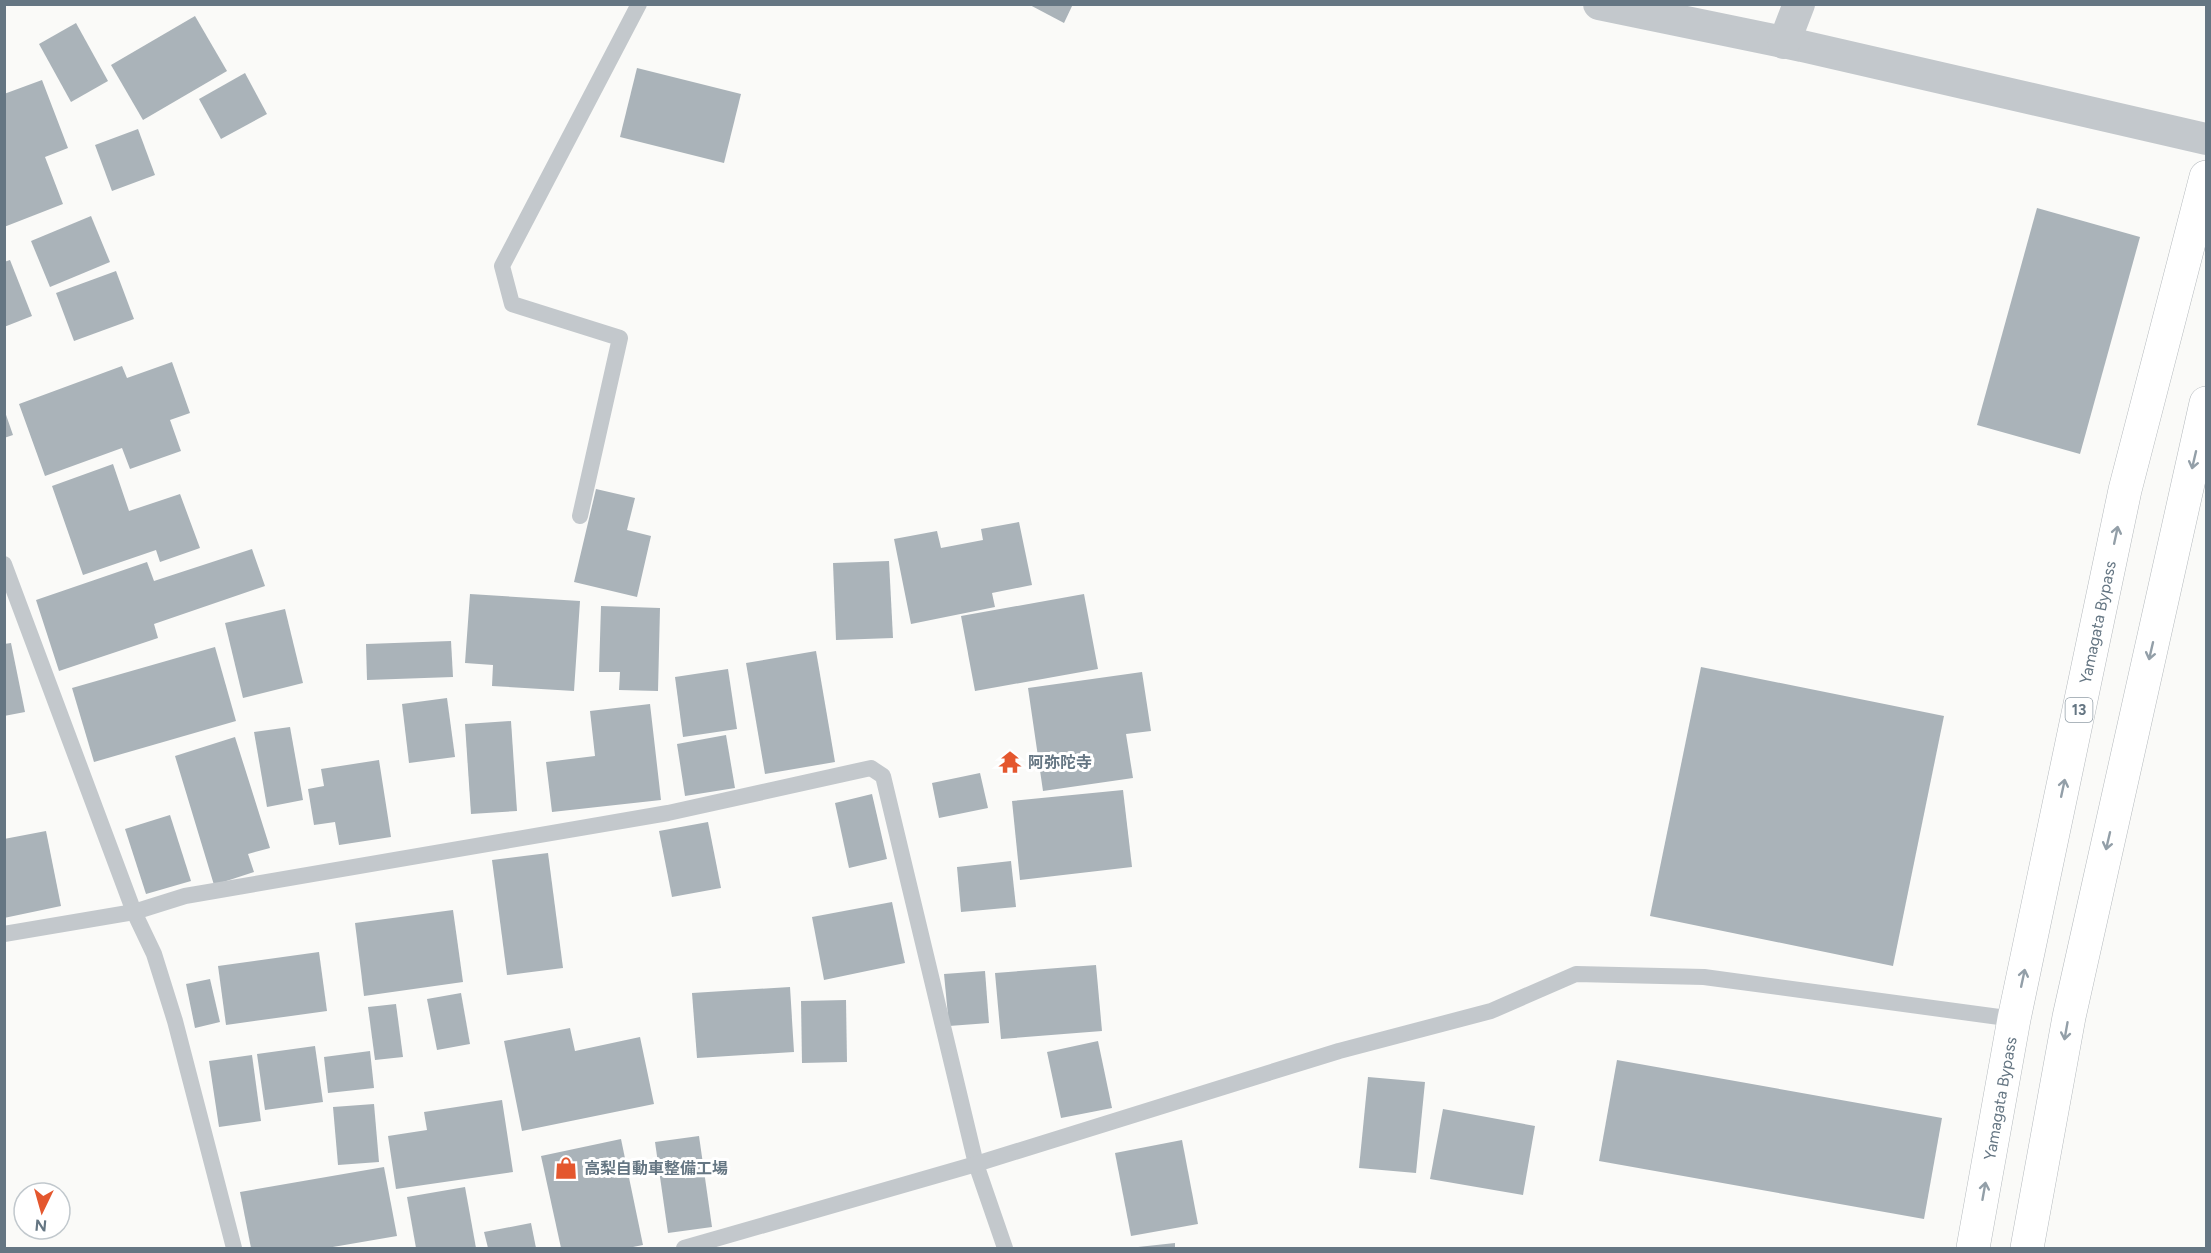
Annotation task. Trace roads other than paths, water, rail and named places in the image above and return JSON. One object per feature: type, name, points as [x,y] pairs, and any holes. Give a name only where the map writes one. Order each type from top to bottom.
[{"type":"highway","name":"Yamagata Bypass","points":[[1973,1248],[2014,1019],[2125,490],[2206,177]]},
{"type":"highway","points":[[2027,1248],[2068,1017],[2206,403]]},
{"type":"street","points":[[1599,4],[1784,43],[2206,139]]},
{"type":"street","points":[[1784,43],[1798,4]]},
{"type":"lane","points":[[580,516],[620,338],[512,304],[502,266],[639,4]]},
{"type":"lane","points":[[4,564],[134,912],[154,954],[175,1021],[234,1248]]},
{"type":"lane","points":[[4,934],[134,912],[184,896],[668,813],[871,768],[883,777],[976,1164],[1005,1248]]},
{"type":"lane","points":[[684,1248],[976,1164],[1339,1051],[1491,1011],[1576,974],[1704,977],[2014,1019]]},
{"type":"place","name":"阿弥陀寺","points":[[1010,762]]},
{"type":"place","name":"高梨自動車整備工場","points":[[566,1168]]}]
